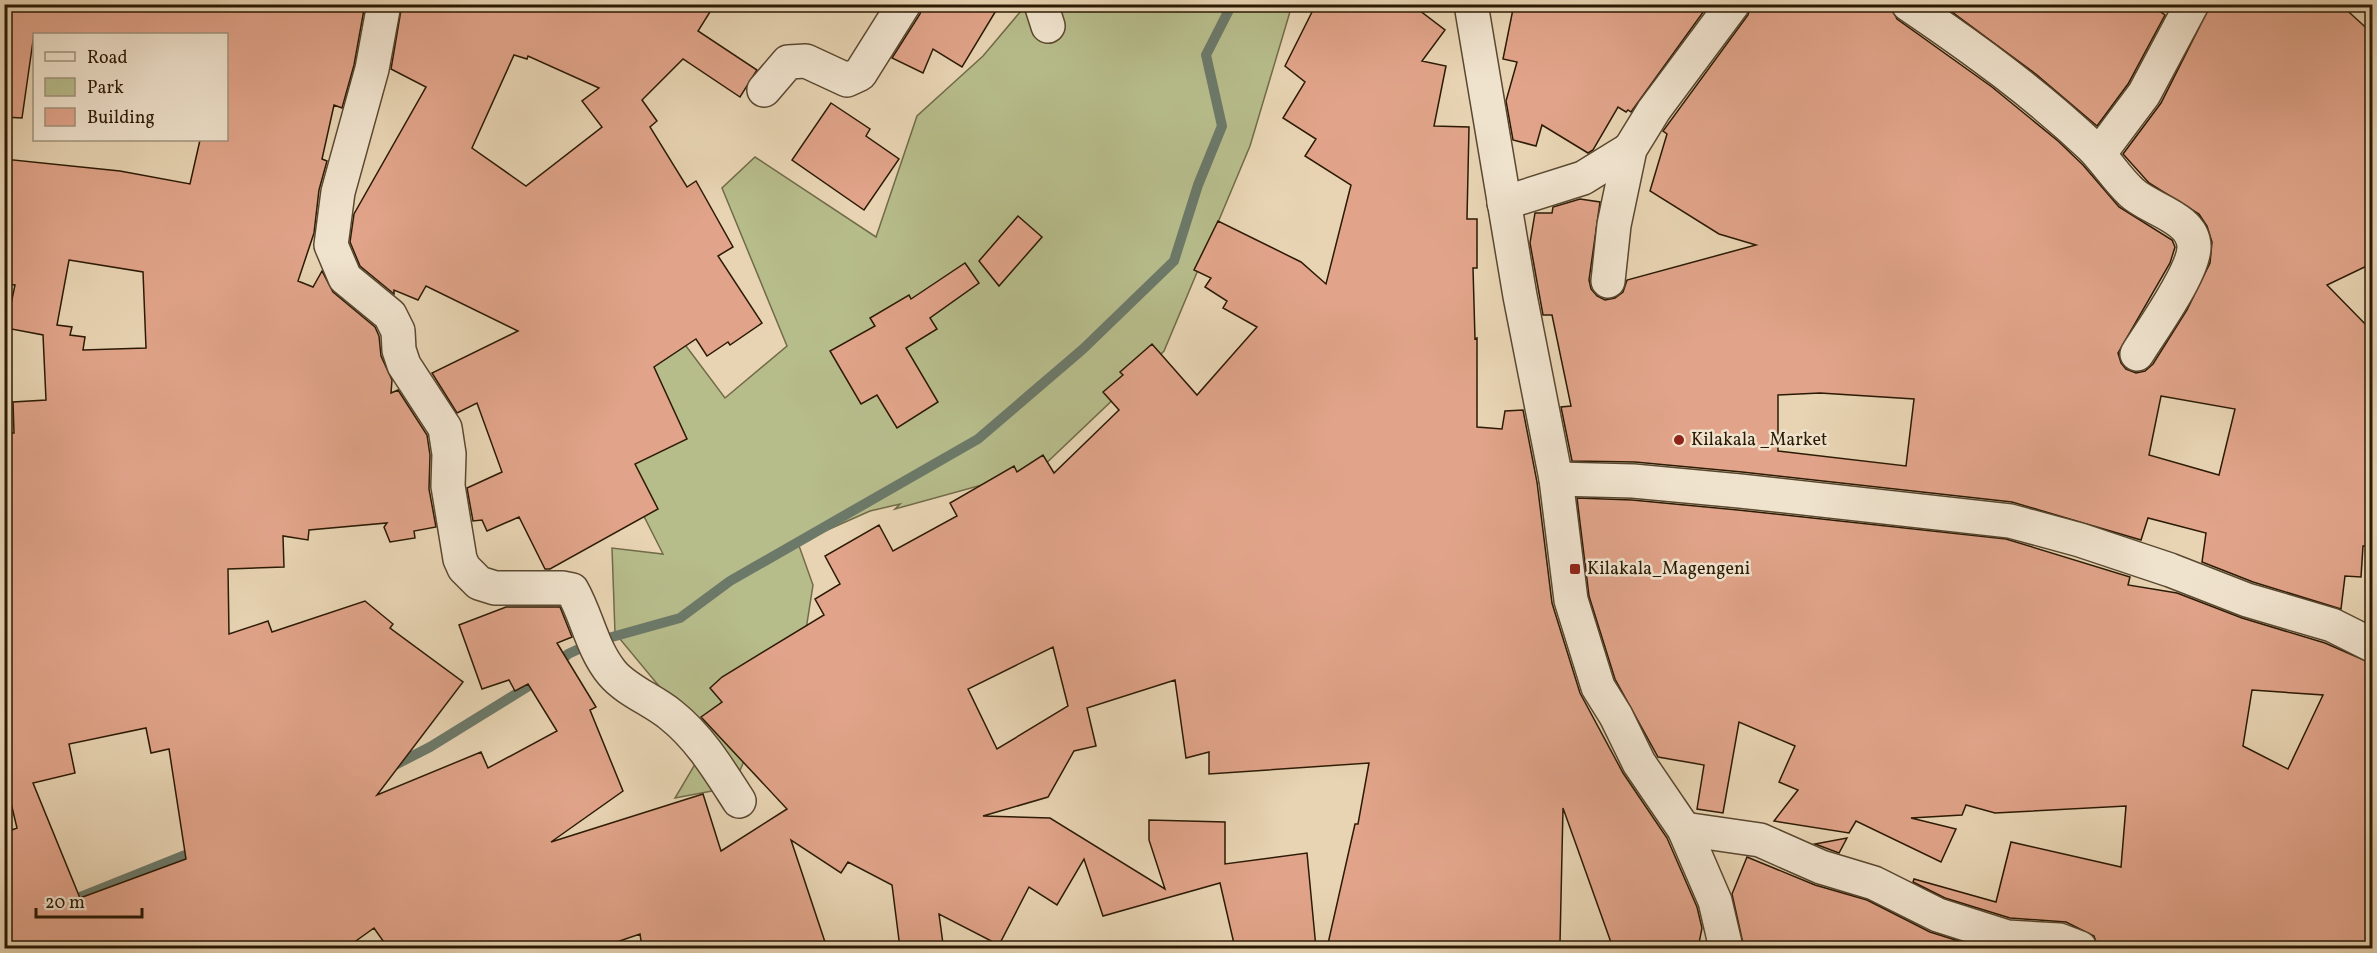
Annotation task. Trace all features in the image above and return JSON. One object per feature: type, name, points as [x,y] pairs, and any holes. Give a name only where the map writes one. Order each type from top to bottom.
[{"type":"street","points":[[384,4],[372,69],[338,192],[331,245],[345,278],[390,315],[398,331],[399,350],[404,364],[445,428],[449,453],[448,486],[461,563],[479,583],[495,588],[572,590],[594,642],[610,671],[621,682],[669,713],[692,733],[739,801]]},
{"type":"street","points":[[764,90],[788,62],[806,61],[847,80],[860,74],[904,4]]},
{"type":"street","points":[[1471,4],[1504,203],[1556,478],[1571,600],[1598,687],[1616,716],[1639,763],[1684,829],[1715,901],[1726,948]]},
{"type":"street","points":[[1608,280],[1614,225],[1630,148],[1654,110],[1733,4]]},
{"type":"street","points":[[1908,4],[1985,57],[2055,113],[2099,154],[2141,201],[2185,226],[2194,244],[2186,273],[2137,354]]},
{"type":"street","points":[[2099,154],[2144,94],[2192,4]]},
{"type":"street","points":[[1504,203],[1583,178],[1630,148]]},
{"type":"street","points":[[1556,478],[1633,481],[1740,491],[2010,521],[2080,540],[2170,570],[2247,600],[2332,625],[2373,645]]},
{"type":"street","points":[[1684,829],[1760,840],[1821,867],[1874,882],[1938,915],[2007,936],[2059,940],[2080,948]]},
{"type":"green space","points":[[1026,5],[1292,5],[1250,146],[1164,351],[1040,469],[895,509],[900,504],[870,511],[798,543],[813,585],[805,636],[766,709],[733,787],[675,798],[707,744],[615,633],[612,548],[663,554],[559,348],[662,314],[725,398],[787,346],[722,188],[755,157],[876,237],[917,116],[983,56]]},
{"type":"building","points":[[4,4],[166,4],[205,11],[209,4],[365,4],[354,65],[342,108],[334,105],[322,159],[327,161],[319,190],[314,233],[298,281],[313,287],[322,271],[333,292],[375,327],[379,336],[381,356],[392,380],[391,393],[398,390],[427,435],[430,455],[429,489],[436,527],[414,531],[415,538],[390,542],[384,527],[387,523],[309,530],[308,540],[283,536],[284,567],[228,569],[229,634],[268,621],[272,632],[365,601],[393,624],[390,628],[463,682],[377,795],[481,752],[488,768],[557,731],[528,684],[515,691],[509,680],[482,689],[459,625],[506,607],[560,607],[572,637],[557,643],[596,707],[590,710],[623,791],[551,842],[703,794],[721,851],[787,809],[701,717],[722,702],[710,688],[722,677],[824,615],[815,599],[840,584],[825,556],[879,525],[893,551],[957,516],[950,503],[1014,466],[1017,472],[1043,455],[1054,473],[1119,410],[1103,392],[1123,375],[1120,372],[1152,344],[1197,395],[1257,327],[1223,308],[1227,301],[1205,287],[1211,278],[1194,270],[1218,221],[1301,262],[1326,284],[1351,185],[1305,156],[1316,139],[1283,118],[1305,82],[1285,66],[1316,4],[1411,4],[1445,30],[1422,61],[1446,66],[1434,126],[1469,127],[1467,219],[1477,219],[1477,268],[1473,268],[1475,339],[1477,338],[1477,427],[1502,429],[1505,411],[1523,410],[1537,482],[1552,603],[1580,693],[1623,773],[1667,838],[1697,907],[1702,928],[1698,948],[1613,948],[1563,808],[1560,943],[1462,943],[1462,948],[1327,948],[1355,824],[1358,824],[1369,763],[1209,774],[1209,752],[1186,758],[1175,680],[1087,708],[1096,746],[1074,751],[1048,797],[983,816],[1050,818],[1165,889],[1149,840],[1149,820],[1225,822],[1225,864],[1307,853],[1316,948],[1235,948],[1220,883],[1103,916],[1084,859],[1057,905],[1029,887],[999,945],[939,914],[943,944],[935,948],[900,948],[892,885],[848,862],[841,873],[791,840],[827,948],[642,948],[640,934],[599,948],[388,948],[374,928],[346,948],[4,948],[4,833],[17,828],[4,774],[4,433],[14,433],[13,402],[46,400],[43,335],[6,328],[15,285],[4,284],[4,159],[120,171],[190,184],[200,141],[228,141],[228,33],[33,33],[22,118],[4,117]],"holes":[[[69,260],[143,272],[146,348],[83,350],[85,337],[70,335],[72,327],[57,325]],[[1053,647],[1068,706],[997,749],[968,689]],[[146,728],[151,753],[169,749],[186,859],[80,898],[33,783],[75,773],[69,744]]]},
{"type":"building","points":[[402,4],[715,4],[698,31],[757,70],[740,97],[683,59],[642,100],[657,121],[650,127],[687,187],[696,181],[733,247],[718,256],[762,323],[730,345],[728,342],[707,356],[696,339],[654,367],[687,439],[635,464],[658,509],[550,569],[545,569],[519,517],[487,531],[482,520],[473,521],[467,488],[502,472],[477,403],[457,413],[432,373],[518,331],[426,286],[418,300],[394,290],[394,294],[360,266],[350,242],[354,214],[426,87],[391,69]],"holes":[[[514,55],[527,59],[528,56],[599,88],[582,101],[602,127],[526,186],[472,148]]]},
{"type":"building","points":[[923,4],[1000,4],[962,67],[933,49],[923,73],[892,58],[920,14]]},
{"type":"building","points":[[1514,4],[1709,4],[1631,112],[1618,107],[1593,150],[1588,153],[1542,125],[1536,146],[1513,140],[1506,101],[1517,62],[1503,59]]},
{"type":"building","points":[[1751,4],[1890,5],[1897,19],[1992,87],[2058,141],[2083,165],[2119,207],[2172,240],[2175,247],[2170,263],[2118,353],[2126,369],[2136,373],[2145,371],[2153,364],[2187,310],[2210,263],[2212,242],[2207,226],[2199,214],[2149,183],[2123,154],[2161,103],[2211,4],[2340,4],[2373,34],[2373,263],[2327,285],[2373,332],[2373,546],[2363,546],[2361,577],[2345,576],[2341,609],[2253,582],[2202,562],[2206,533],[2148,518],[2141,540],[2012,502],[1635,462],[1572,461],[1561,407],[1571,406],[1552,315],[1543,315],[1530,243],[1535,213],[1552,213],[1553,207],[1580,199],[1600,202],[1589,280],[1591,289],[1605,300],[1615,298],[1623,292],[1627,280],[1756,245],[1719,234],[1650,191],[1667,134],[1663,131],[1748,15]],"holes":[[[1820,393],[1914,399],[1906,466],[1778,451],[1778,395]],[[2161,396],[2235,409],[2219,475],[2149,455]]]},
{"type":"building","points":[[1950,4],[2149,4],[2165,15],[2128,84],[2097,126],[2037,75],[1948,9]]},
{"type":"building","points":[[831,103],[870,129],[866,136],[899,159],[864,210],[792,160]]},
{"type":"building","points":[[1018,216],[1042,237],[999,286],[979,261]]},
{"type":"building","points":[[965,263],[979,283],[930,318],[937,329],[906,348],[938,402],[897,428],[877,395],[861,404],[830,351],[875,326],[870,318],[909,295],[911,299]]},
{"type":"building","points":[[1577,498],[1632,500],[2006,539],[2130,577],[2128,585],[2177,593],[2242,618],[2325,643],[2373,664],[2373,948],[2098,948],[2094,936],[2066,922],[2010,918],[1945,898],[1913,882],[1914,879],[1996,902],[2011,842],[2121,867],[2126,806],[1995,813],[1966,805],[1962,815],[1911,818],[1956,829],[1941,862],[1856,821],[1849,833],[1774,821],[1798,790],[1779,782],[1795,746],[1739,722],[1723,813],[1697,809],[1704,765],[1658,757],[1615,679],[1589,596]],"holes":[[[2252,690],[2323,695],[2288,769],[2243,746]]]},
{"type":"building","points":[[1847,838],[1839,853],[1815,844]]},
{"type":"building","points":[[1747,857],[1815,885],[1867,900],[1930,932],[1981,948],[1744,948],[1732,894]]},
{"type":"waterway","points":[[556,665],[568,654],[594,642],[680,618],[730,581],[978,439],[1083,349],[1174,261],[1198,185],[1222,126],[1206,55],[1232,4]]},
{"type":"waterway","points":[[391,767],[430,747],[540,679]]},
{"type":"waterway","points":[[68,902],[198,850]]},
{"type":"place","name":"Kilakala _Market","points":[[1679,440]]},
{"type":"place","name":"Kilakala_Magengeni","points":[[1575,569]]}]
